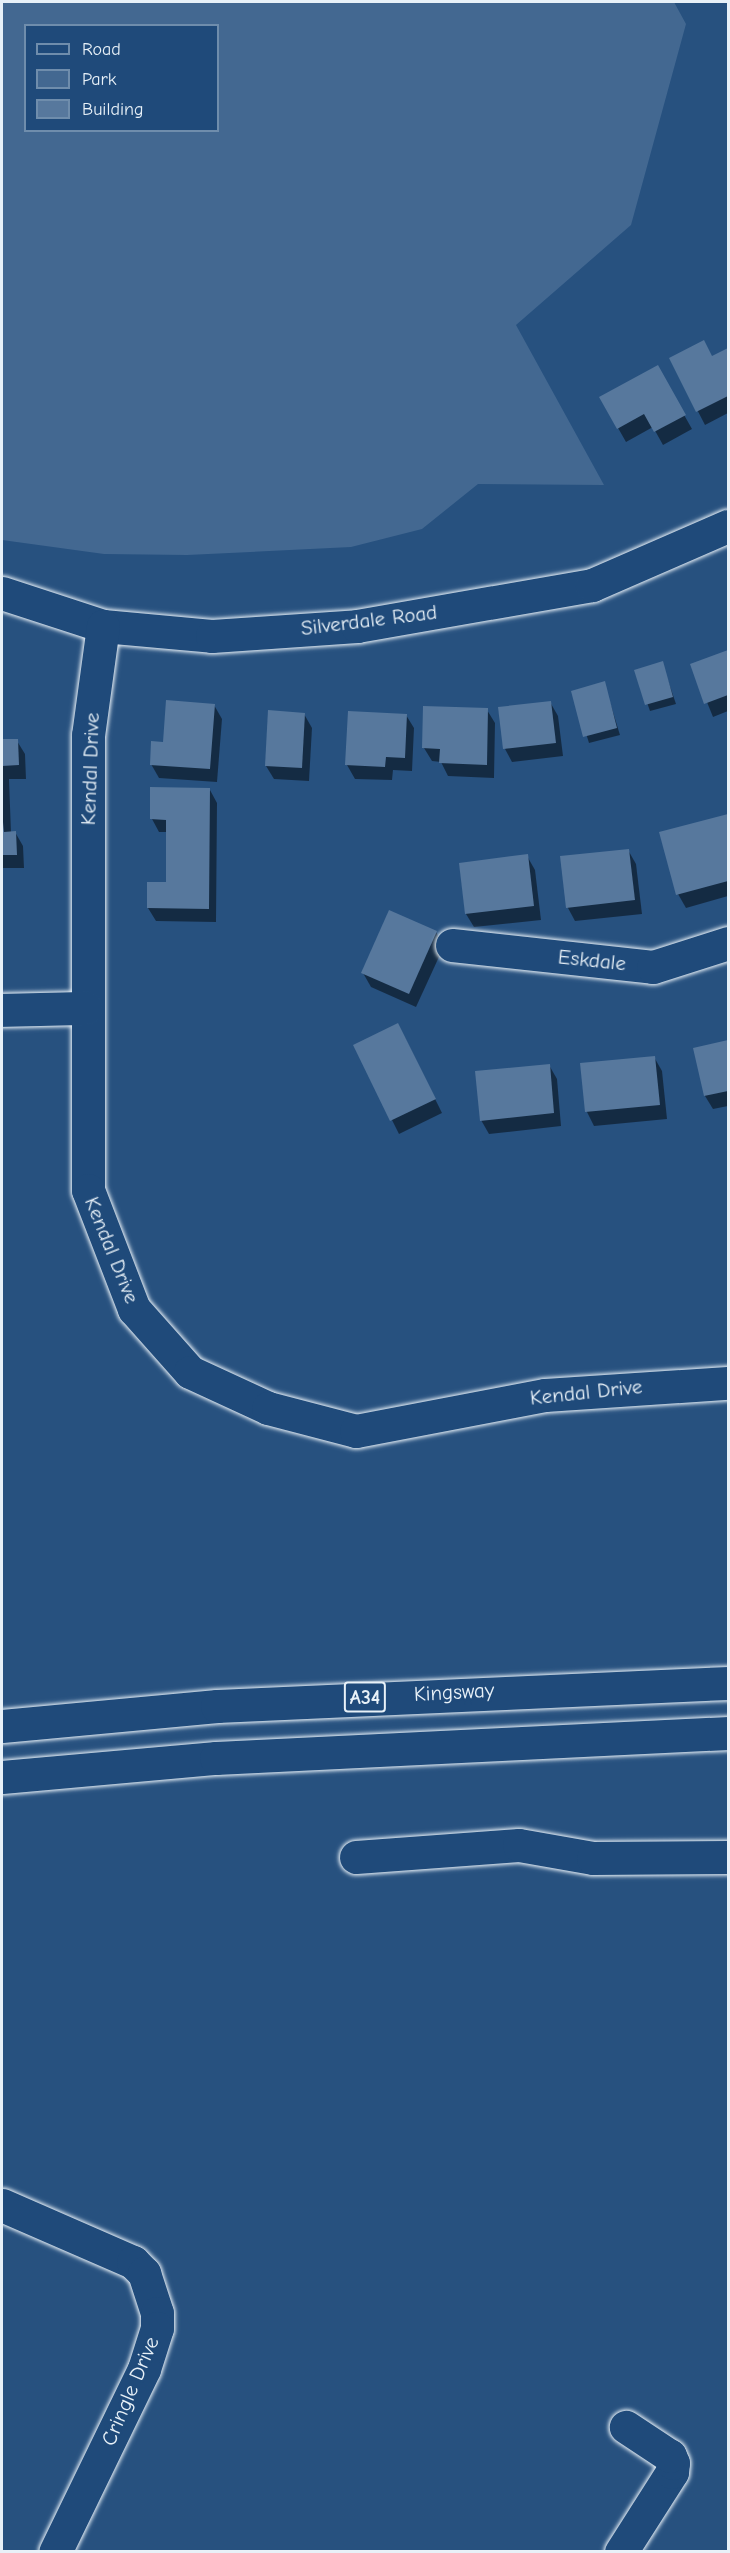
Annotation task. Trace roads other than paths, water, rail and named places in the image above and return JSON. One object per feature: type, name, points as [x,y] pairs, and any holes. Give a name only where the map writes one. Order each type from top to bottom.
[{"type":"main road","name":"Silverdale Road","points":[[2,593],[103,626],[213,636],[357,626],[592,585],[729,525]]},
{"type":"main road","name":"Kendal Drive","points":[[103,626],[88,735],[86,1008],[88,1190],[134,1309],[190,1372],[268,1408],[356,1431],[545,1395],[729,1383]]},
{"type":"main road","name":"Eskdale","points":[[452,945],[653,967],[729,944]]},
{"type":"main road","points":[[2,1010],[86,1008]]},
{"type":"main road","name":"Kingsway","points":[[2,1726],[229,1705],[729,1683]]},
{"type":"main road","points":[[2,1777],[228,1757],[729,1733]]},
{"type":"main road","points":[[356,1857],[519,1845],[593,1858],[729,1857]]},
{"type":"main road","name":"Cringle Drive","points":[[2,2205],[133,2262],[147,2280],[157,2313],[157,2328],[144,2369],[55,2552]]},
{"type":"main road","points":[[621,2552],[672,2472],[673,2463],[670,2456],[626,2427]]}]
